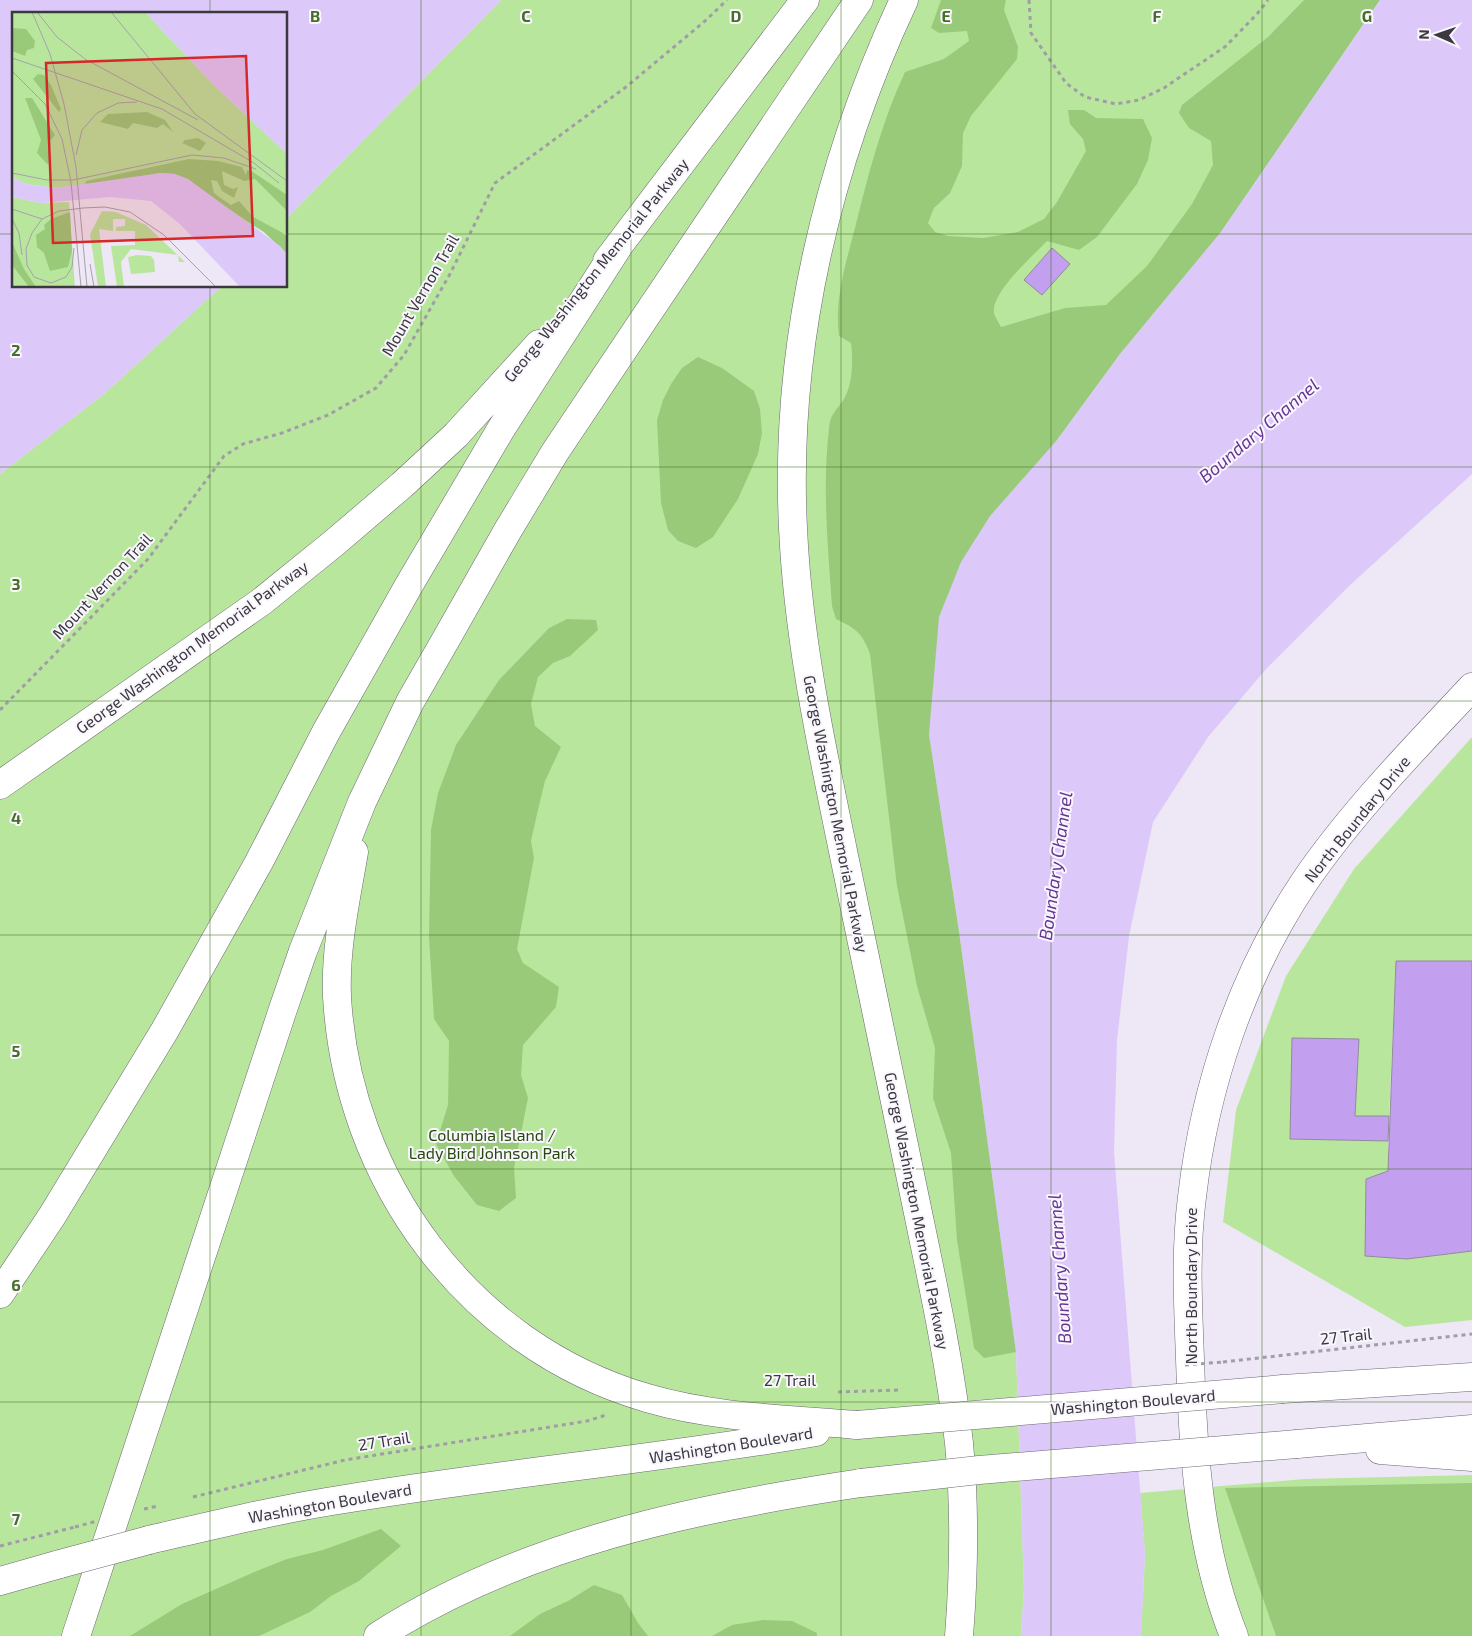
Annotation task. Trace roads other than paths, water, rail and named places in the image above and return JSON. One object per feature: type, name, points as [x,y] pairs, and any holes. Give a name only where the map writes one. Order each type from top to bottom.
[{"type":"main road","name":"George Washington Memorial Parkway","points":[[0,785],[261,602],[402,485],[456,435],[502,387],[618,247],[804,0]]},
{"type":"main road","points":[[76,1636],[282,1012],[303,951],[362,802],[419,687],[508,530],[555,452],[858,0]]},
{"type":"main road","name":"George Washington Memorial Parkway","points":[[904,0],[859,107],[827,209],[807,307],[800,362],[792,471],[793,525],[802,630],[818,732],[936,1300],[953,1394],[959,1448],[962,1504],[963,1559],[959,1636]]},
{"type":"main road","points":[[0,1294],[57,1208],[160,1038],[259,862],[326,732],[409,584],[491,445],[618,247]]},
{"type":"main road","name":"North Boundary Drive","points":[[1234,1636],[1223,1610],[1204,1532],[1198,1486],[1190,1380],[1188,1240],[1191,1199],[1205,1114],[1227,1040],[1244,994],[1261,956],[1305,881],[1330,847],[1391,775],[1472,687]]},
{"type":"main road","points":[[362,802],[342,925],[338,963],[337,995],[340,1029],[350,1083],[367,1136],[380,1169],[420,1238],[474,1297],[502,1322],[529,1343],[592,1378],[645,1397],[697,1410],[857,1425]]},
{"type":"main road","points":[[1374,1383],[1472,1363]]},
{"type":"main road","name":"Washington Boulevard","points":[[0,1581],[149,1540],[229,1521],[343,1499],[484,1478],[731,1447],[857,1425],[1282,1390],[1472,1377]]},
{"type":"main road","points":[[378,1636],[427,1607],[525,1563],[624,1530],[729,1505],[861,1483],[979,1470],[1472,1428]]},
{"type":"main road","points":[[1297,1444],[1472,1456]]},
{"type":"water","points":[[0,0],[501,0],[288,217],[288,12],[12,12],[12,288],[220,288],[104,394],[0,474]]},
{"type":"water","name":"Boundary Channel","points":[[1380,0],[1472,0],[1472,474],[1349,586],[1267,668],[1208,737],[1153,822],[1129,936],[1117,1040],[1114,1152],[1145,1554],[1141,1636],[1021,1636],[1024,1588],[1016,1352],[959,931],[929,734],[939,617],[961,562],[990,516],[1057,440],[1120,354],[1221,232]]},
{"type":"park label","name":"Columbia Island / Lady Bird Johnson Park","points":[[492,1144]]}]
